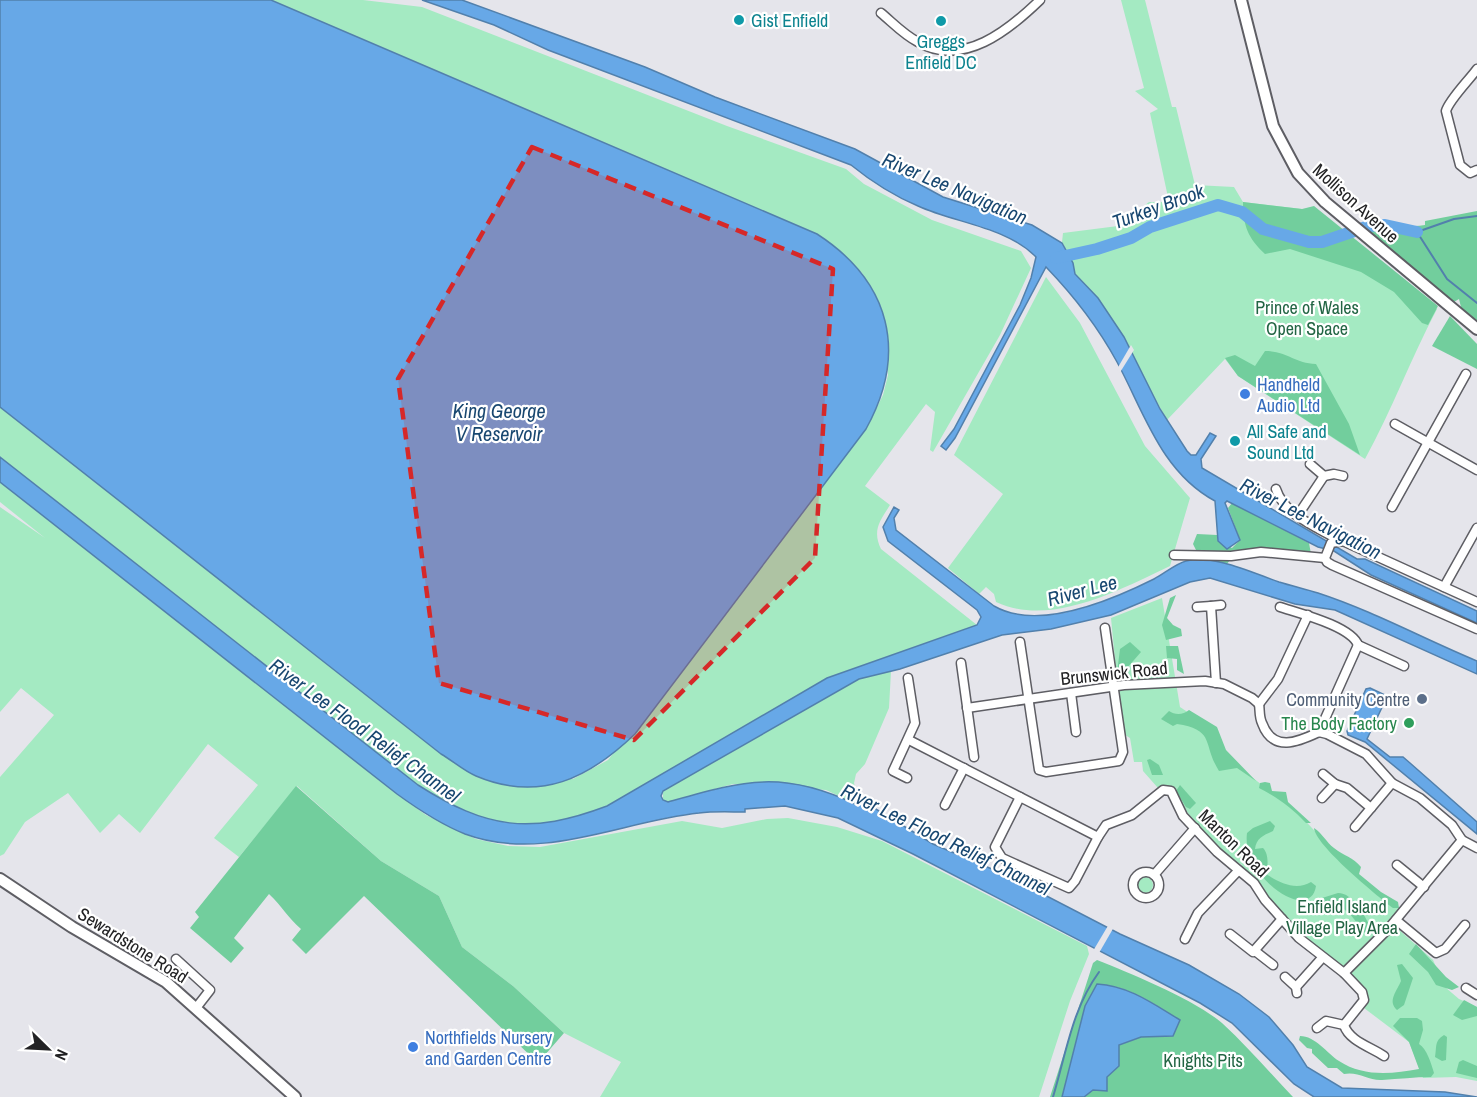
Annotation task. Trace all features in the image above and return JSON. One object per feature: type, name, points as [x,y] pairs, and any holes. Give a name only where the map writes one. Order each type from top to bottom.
[{"type":"main road","name":"Mollison Avenue","points":[[1241,0],[1277,138],[1308,186],[1477,329]]},
{"type":"main road","name":"Sewardstone Road","points":[[0,879],[72,927],[166,982],[295,1097]]},
{"type":"street","points":[[881,13],[924,45],[937,50],[962,50],[984,44],[1040,0]]},
{"type":"street","points":[[1477,69],[1464,88],[1448,104],[1446,111],[1460,165],[1470,173],[1477,170]]},
{"type":"street","points":[[1392,507],[1466,374]]},
{"type":"street","points":[[1395,424],[1477,470]]},
{"type":"street","points":[[1310,464],[1324,476]]},
{"type":"street","points":[[1298,515],[1324,476],[1334,474],[1343,476]]},
{"type":"street","points":[[1276,489],[1280,501],[1298,515],[1330,548],[1332,565],[1477,629]]},
{"type":"street","points":[[1444,587],[1477,528]]},
{"type":"street","points":[[1174,555],[1231,555],[1330,548],[1444,587],[1477,602]]},
{"type":"street","points":[[1197,607],[1221,605]]},
{"type":"street","points":[[1210,606],[1216,682]]},
{"type":"street","points":[[1280,606],[1308,615],[1354,637],[1358,645],[1404,666]]},
{"type":"street","points":[[1308,615],[1278,679],[1259,704],[1266,732],[1277,740],[1289,744],[1301,742],[1318,732],[1358,645]]},
{"type":"street","points":[[1020,642],[1037,764],[1041,772],[1046,772],[1122,758],[1115,687],[1105,628]]},
{"type":"street","points":[[961,663],[974,757]]},
{"type":"street","points":[[907,778],[893,771],[909,740],[916,712],[908,678]]},
{"type":"street","name":"Brunswick Road","points":[[967,708],[1115,687],[1185,682],[1216,682],[1244,693],[1259,704]]},
{"type":"street","points":[[1071,693],[1076,732]]},
{"type":"street","points":[[1318,732],[1328,734],[1366,754],[1392,783],[1431,807],[1452,825],[1462,840],[1477,849]]},
{"type":"street","points":[[909,740],[1098,837],[1076,881],[1069,888],[1002,858],[995,847],[1020,797]]},
{"type":"street","points":[[945,805],[964,768]]},
{"type":"street","points":[[1323,774],[1335,784],[1347,788],[1371,808]]},
{"type":"street","points":[[1354,827],[1392,783]]},
{"type":"street","points":[[1322,798],[1335,784]]},
{"type":"street","name":"Manton Road","points":[[1098,837],[1106,825],[1132,815],[1157,794],[1167,789],[1171,791],[1183,816],[1238,871],[1254,883],[1282,919],[1322,957],[1344,973],[1362,992],[1364,1000],[1344,1025]]},
{"type":"street","points":[[1154,875],[1195,828]]},
{"type":"street","points":[[1344,973],[1396,920],[1462,840]]},
{"type":"street","points":[[1397,865],[1424,887]]},
{"type":"street","points":[[1185,939],[1198,913],[1238,871]]},
{"type":"street","points":[[1143,873],[1154,875],[1158,886],[1155,893],[1149,898],[1135,898],[1133,888],[1136,877],[1143,873]]},
{"type":"street","points":[[1255,951],[1282,919]]},
{"type":"street","points":[[1396,920],[1436,953],[1445,949],[1465,925]]},
{"type":"street","points":[[1230,934],[1274,965]]},
{"type":"street","points":[[1285,977],[1297,990],[1322,957]]},
{"type":"street","points":[[176,959],[210,990],[196,1008]]},
{"type":"street","points":[[1466,988],[1477,995]]},
{"type":"street","points":[[1317,1028],[1326,1021],[1344,1025],[1353,1038],[1384,1056]]},
{"type":"highlighted area","points":[[532,147],[833,269],[815,558],[634,740],[439,683],[398,379]]},
{"type":"green space","points":[[271,0],[363,0],[422,7],[727,126],[846,169],[864,184],[932,220],[1021,251],[1031,268],[1000,335],[933,452],[930,450],[935,412],[926,404],[865,486],[890,505],[877,531],[881,549],[977,625],[827,678],[607,806],[555,821],[532,824],[510,823],[488,819],[466,811],[418,785],[0,457],[0,407],[441,754],[474,775],[573,779],[608,760],[866,429],[883,395],[888,375],[882,312],[862,273],[817,234]]},
{"type":"green space","name":"Prince of Wales Open Space","points":[[1121,0],[1145,0],[1172,107],[1176,107],[1195,185],[1234,187],[1243,202],[1302,209],[1437,309],[1365,459],[1238,376],[1225,359],[1167,420],[1098,298],[1075,274],[1073,263],[1062,242],[1063,233],[1118,226],[1149,202],[1169,202],[1150,113],[1158,109],[1135,91],[1144,88]]},
{"type":"green space","points":[[1243,202],[1302,209],[1314,206],[1438,306],[1428,325],[1422,323],[1394,292],[1361,272],[1290,249],[1265,254],[1248,231]]},
{"type":"green space","points":[[1477,211],[1477,321],[1462,311],[1459,299],[1452,303],[1362,224],[1417,226],[1425,225],[1425,221]]},
{"type":"green space","points":[[1046,277],[1080,323],[1145,446],[1190,498],[1170,566],[1130,585],[1085,602],[1040,611],[1017,609],[996,602],[994,594],[986,587],[979,594],[948,568],[1003,494],[954,455]]},
{"type":"green space","points":[[1450,316],[1477,344],[1477,369],[1432,346]]},
{"type":"green space","points":[[1265,351],[1316,364],[1349,424],[1360,455],[1238,376],[1225,358],[1235,355],[1255,366]]},
{"type":"green space","points":[[0,482],[397,794],[426,815],[476,839],[508,846],[540,847],[682,821],[722,828],[767,819],[788,818],[837,827],[882,841],[1087,946],[1089,954],[1070,1001],[1039,1097],[600,1097],[621,1062],[564,1033],[513,986],[462,947],[439,896],[381,861],[297,786],[239,857],[214,838],[258,785],[208,744],[140,833],[119,814],[100,833],[68,793],[25,822],[4,854],[0,856],[0,777],[54,715],[21,688],[0,712],[0,507],[45,538],[0,502]]},
{"type":"green space","points":[[1232,503],[1309,543],[1311,554],[1235,553],[1227,564],[1202,561],[1207,554],[1196,550],[1193,544],[1197,534],[1217,535],[1218,541],[1232,548],[1240,540],[1228,508]]},
{"type":"green space","points":[[1176,595],[1167,618],[1181,629],[1182,636],[1166,640],[1162,625],[1170,598]]},
{"type":"green space","name":"Enfield Island Village Play Area","points":[[1162,598],[1180,707],[1216,731],[1226,757],[1297,812],[1355,874],[1399,908],[1389,921],[1433,960],[1445,987],[1459,999],[1477,1007],[1477,1081],[1456,1077],[1423,1078],[1409,1042],[1364,1008],[1368,994],[1273,906],[1261,885],[1246,873],[1241,864],[1223,854],[1213,844],[1172,789],[1158,788],[1143,771],[1142,762],[1134,762],[1130,738],[1122,733],[1111,618]]},
{"type":"green space","points":[[1130,642],[1141,652],[1120,676],[1117,673],[1120,649]]},
{"type":"green space","points":[[1166,646],[1178,646],[1184,674],[1177,670],[1177,659],[1167,658]]},
{"type":"green space","points":[[891,671],[889,708],[865,764],[856,774],[854,783],[858,798],[856,804],[826,790],[733,784],[668,802],[663,800],[663,791],[859,679]]},
{"type":"green space","points":[[1189,710],[1217,727],[1226,750],[1256,781],[1237,768],[1219,771],[1203,734],[1189,727],[1177,724],[1173,726],[1161,719],[1169,711],[1179,714]]},
{"type":"green space","points":[[1150,759],[1159,765],[1163,775],[1152,775],[1147,760]]},
{"type":"green space","points":[[1260,783],[1270,783],[1272,791],[1286,792],[1288,802],[1311,823],[1306,823],[1284,803],[1259,788]]},
{"type":"green space","points":[[1180,785],[1196,803],[1190,809],[1186,807],[1176,791]]},
{"type":"green space","points":[[296,786],[381,861],[439,896],[462,947],[513,986],[564,1033],[538,1063],[364,896],[306,954],[292,940],[301,929],[269,894],[234,938],[244,948],[231,963],[190,928],[199,917],[195,912]]},
{"type":"green space","points":[[1270,821],[1275,826],[1273,831],[1259,840],[1255,849],[1263,848],[1266,853],[1268,864],[1266,874],[1282,883],[1294,886],[1311,882],[1316,886],[1311,897],[1302,900],[1290,898],[1265,879],[1254,865],[1248,849],[1247,833]]},
{"type":"green space","points":[[1314,828],[1334,848],[1358,864],[1361,867],[1359,874],[1398,902],[1399,908],[1393,908],[1348,870],[1324,846]]},
{"type":"green space","points":[[1145,877],[1151,879],[1153,885],[1151,891],[1145,893],[1139,891],[1137,885],[1139,879]]},
{"type":"green space","points":[[1338,893],[1349,897],[1362,911],[1370,927],[1365,933],[1350,914],[1340,906],[1319,909],[1317,906],[1322,898]]},
{"type":"green space","points":[[1416,944],[1446,977],[1459,987],[1452,990],[1436,985],[1428,972],[1409,954]]},
{"type":"green space","name":"Knights Pits","points":[[1097,960],[1163,988],[1210,1014],[1240,1041],[1293,1097],[1084,1097],[1119,1066],[1119,1045],[1141,1037],[1173,1036],[1179,1020],[1130,992],[1109,985],[1097,984],[1085,1006],[1065,1092],[1062,1097],[1050,1097],[1093,963]]},
{"type":"green space","points":[[1402,964],[1413,978],[1404,1005],[1397,1010],[1393,1000],[1401,981],[1397,965]]},
{"type":"green space","points":[[1464,1000],[1477,1007],[1477,1016],[1462,1020],[1453,1015]]},
{"type":"green space","points":[[1400,1018],[1417,1018],[1422,1021],[1423,1030],[1419,1044],[1430,1061],[1434,1073],[1431,1077],[1377,1080],[1349,1073],[1344,1074],[1337,1068],[1328,1068],[1312,1053],[1312,1049],[1307,1048],[1299,1040],[1300,1036],[1311,1039],[1339,1061],[1358,1070],[1388,1073],[1419,1069],[1409,1042],[1393,1026]]},
{"type":"green space","points":[[1444,1035],[1447,1037],[1446,1060],[1442,1061],[1435,1057],[1437,1042]]},
{"type":"green space","points":[[1463,1060],[1477,1066],[1477,1078],[1456,1073],[1459,1062]]},
{"type":"water","name":"King George V Reservoir","points":[[0,0],[271,0],[817,234],[842,253],[862,274],[876,297],[885,321],[888,347],[886,373],[879,401],[866,429],[635,734],[618,750],[581,774],[562,782],[542,786],[521,787],[499,784],[472,774],[441,754],[0,407]]},
{"type":"water","points":[[422,0],[462,0],[645,67],[715,97],[855,149],[943,197],[1032,225],[1062,243],[1073,263],[1075,274],[1098,298],[1124,337],[1160,409],[1187,451],[1191,455],[1196,455],[1210,433],[1216,436],[1201,459],[1202,468],[1357,559],[1365,559],[1477,611],[1477,623],[1371,575],[1334,551],[1318,547],[1227,501],[1225,503],[1240,540],[1227,549],[1218,541],[1215,501],[1196,489],[1167,457],[1102,336],[1046,267],[955,438],[946,450],[941,446],[954,429],[1020,305],[1031,278],[1036,257],[1024,247],[996,232],[933,212],[900,198],[851,165],[548,50],[494,25]]},
{"type":"water","points":[[0,457],[418,785],[466,811],[488,819],[510,823],[532,824],[555,821],[607,806],[827,678],[977,625],[981,617],[977,610],[888,541],[883,527],[894,507],[899,510],[894,518],[896,530],[994,606],[1012,613],[1032,616],[1075,610],[1118,596],[1154,579],[1182,562],[1208,560],[1318,593],[1379,617],[1477,661],[1477,674],[1335,610],[1295,604],[1210,578],[1190,582],[1111,615],[1051,629],[1002,635],[900,669],[859,679],[663,791],[661,796],[668,802],[741,784],[783,782],[829,793],[855,804],[858,798],[933,844],[1006,875],[1120,934],[1189,965],[1239,994],[1269,1017],[1293,1045],[1307,1067],[1342,1088],[1445,1092],[1477,1097],[1314,1097],[1294,1084],[1232,1023],[1200,1003],[913,854],[838,818],[785,806],[745,809],[745,812],[705,812],[670,817],[553,842],[524,844],[494,842],[465,834],[430,816],[397,794],[0,482]]},
{"type":"water","points":[[1370,688],[1385,695],[1386,699],[1367,739],[1390,757],[1403,757],[1410,763],[1477,822],[1477,834],[1365,742],[1348,735],[1347,731],[1366,689]]},
{"type":"water","points":[[1097,984],[1109,985],[1130,992],[1180,1020],[1173,1036],[1141,1037],[1119,1045],[1119,1066],[1107,1077],[1107,1091],[1093,1090],[1084,1097],[1062,1097],[1085,1006]]},
{"type":"pier","points":[[1131,345],[1134,350],[1119,374],[1117,369]]},
{"type":"pier","points":[[1109,924],[1114,927],[1099,953],[1093,951]]},
{"type":"waterway","name":"Turkey Brook","points":[[1056,258],[1097,249],[1131,238],[1150,227],[1218,205],[1242,212],[1263,229],[1309,242],[1322,242],[1369,226],[1385,225],[1417,232]]},
{"type":"waterway","points":[[1477,216],[1454,219],[1417,232],[1447,279],[1477,303]]},
{"type":"waterway","points":[[1053,1097],[1076,1016],[1099,972]]},
{"type":"place","name":"Gist Enfield","points":[[739,20]]},
{"type":"place","name":"Greggs Enfield DC","points":[[941,21]]},
{"type":"place","name":"Handheld Audio Ltd","points":[[1245,394]]},
{"type":"place","name":"All Safe and Sound Ltd","points":[[1235,441]]},
{"type":"place","name":"Community Centre","points":[[1422,699]]},
{"type":"place","name":"The Body Factory","points":[[1409,723]]},
{"type":"place","name":"Northfields Nursery and Garden Centre","points":[[413,1047]]},
{"type":"water label","name":"River Lee Navigation","points":[[955,188]]},
{"type":"water label","name":"River Lee Navigation","points":[[1311,518]]},
{"type":"water label","name":"River Lee","points":[[1082,590]]},
{"type":"water label","name":"River Lee Flood Relief Channel","points":[[365,730]]},
{"type":"water label","name":"River Lee Flood Relief Channel","points":[[946,839]]}]
